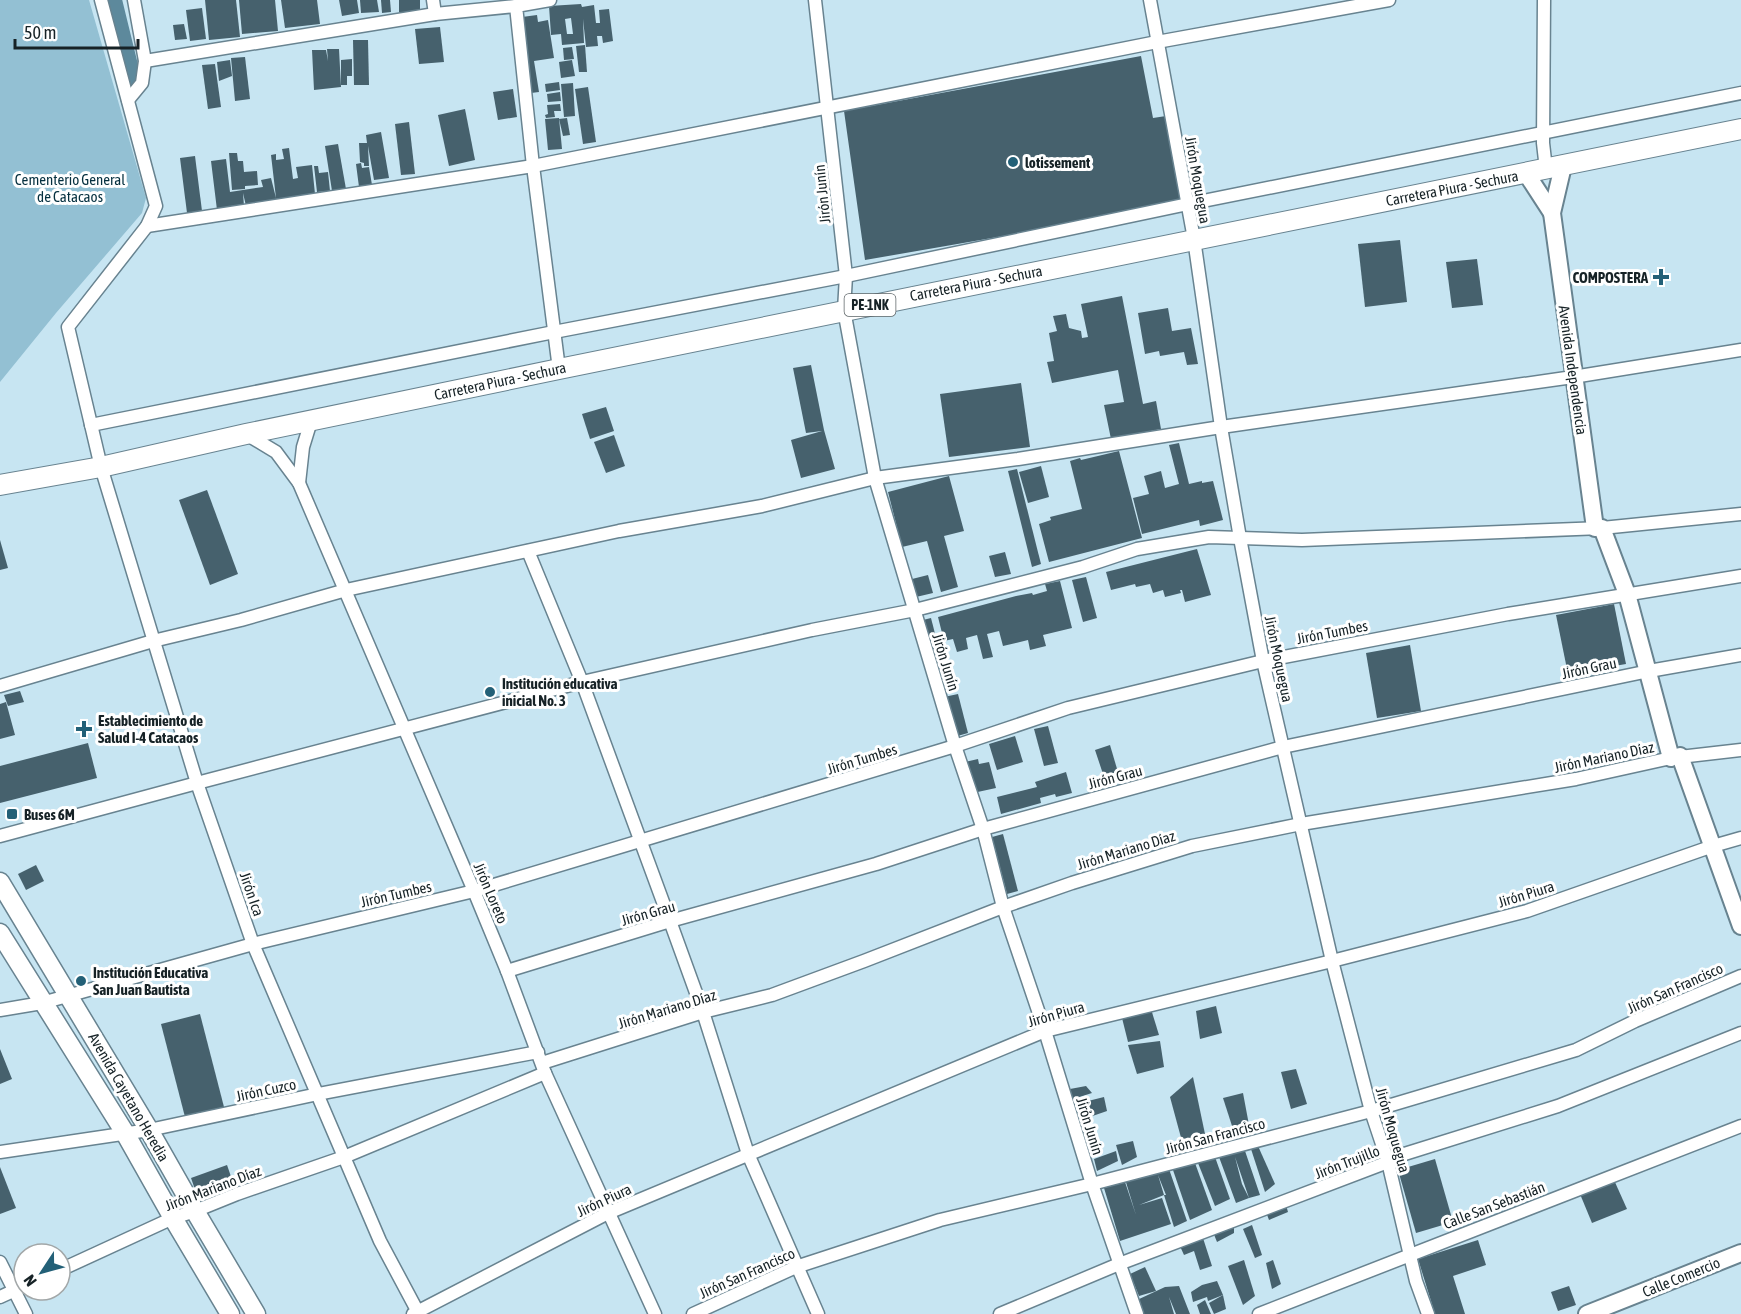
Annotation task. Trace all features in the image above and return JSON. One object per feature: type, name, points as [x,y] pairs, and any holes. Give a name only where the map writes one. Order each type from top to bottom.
[{"type":"main road","name":"Carretera Piura - Sechura","points":[[0,485],[101,467],[246,434],[844,310],[1741,129]]},
{"type":"main road","name":"Avenida Cayetano Heredia","points":[[0,882],[256,1314]]},
{"type":"main road","name":"Avenida Cayetano Heredia","points":[[0,933],[125,1133],[172,1218],[230,1314]]},
{"type":"street","points":[[101,0],[156,206],[147,226]]},
{"type":"street","points":[[128,100],[142,83],[145,61],[134,0]]},
{"type":"street","points":[[433,0],[435,14]]},
{"type":"street","points":[[145,61],[435,14],[516,6],[550,0]]},
{"type":"street","name":"Jirón Junín","points":[[815,0],[846,276],[844,310],[875,478],[983,828],[1003,907],[1045,1031],[1092,1184],[1137,1314]]},
{"type":"street","name":"Jirón Moquegua","points":[[1150,0],[1194,239],[1221,427],[1263,661],[1332,962],[1371,1111],[1388,1162],[1416,1281],[1428,1314]]},
{"type":"street","points":[[147,226],[532,166],[1157,42],[1389,0]]},
{"type":"street","points":[[1544,0],[1543,133],[1554,167]]},
{"type":"street","points":[[516,6],[532,166],[559,369]]},
{"type":"street","points":[[91,425],[846,276],[1188,204],[1741,93]]},
{"type":"street","name":"Avenida Independencia","points":[[1554,167],[1552,213],[1573,377],[1599,528],[1627,594],[1648,671],[1676,757],[1713,846],[1741,926]]},
{"type":"street","name":"Avenida Independencia","points":[[1526,173],[1552,213]]},
{"type":"street","name":"Jirón Ica","points":[[147,226],[68,327],[101,467],[197,783],[253,944],[380,1241],[417,1313]]},
{"type":"street","points":[[0,686],[153,641],[241,620],[345,590],[619,531],[762,506],[875,478],[1573,377],[1741,350]]},
{"type":"street","name":"Jirón Loreto","points":[[299,483],[303,447],[311,421]]},
{"type":"street","name":"Jirón Loreto","points":[[246,434],[276,452],[299,483],[474,891],[542,1062],[655,1314]]},
{"type":"street","points":[[0,836],[582,682],[812,630],[915,610],[1083,567],[1137,549],[1209,537],[1302,540],[1599,528],[1741,514]]},
{"type":"street","points":[[528,551],[582,682],[670,921],[703,1012],[747,1154],[818,1314]]},
{"type":"street","name":"Jirón Tumbes","points":[[0,1010],[42,1003],[253,944],[474,891],[956,746],[1068,708],[1263,661],[1508,614],[1741,576]]},
{"type":"street","name":"Jirón Grau","points":[[507,971],[670,921],[876,864],[983,828],[1283,747],[1648,671],[1741,655]]},
{"type":"street","name":"Jirón Mariano Díaz","points":[[72,1264],[172,1218],[344,1156],[542,1062],[703,1012],[772,994],[1003,907],[1192,846],[1301,824],[1576,779],[1676,757],[1741,750]]},
{"type":"street","name":"Jirón Piura","points":[[417,1313],[608,1213],[1045,1031],[1332,962],[1527,911],[1741,838]]},
{"type":"street","name":"Jirón San Francisco","points":[[693,1314],[796,1267],[940,1220],[1092,1184],[1371,1111],[1576,1050],[1741,976]]},
{"type":"street","name":"Jirón Trujillo","points":[[1000,1314],[1119,1264],[1388,1162],[1398,1156],[1558,1106],[1741,1033]]},
{"type":"street","name":"Jirón Cuzco","points":[[0,1152],[149,1130],[318,1094],[542,1062]]},
{"type":"street","name":"Calle San Sebastián","points":[[1259,1314],[1741,1126]]},
{"type":"street","name":"Calle Comercio","points":[[1587,1314],[1741,1253]]},
{"type":"street","points":[[0,1262],[12,1278]]},
{"type":"green space","name":"Cementerio General de Catacaos","points":[[0,0],[89,0],[146,198],[142,213],[0,382]]},
{"type":"building","points":[[205,0],[236,0],[240,37],[209,40]]},
{"type":"building","points":[[239,0],[275,0],[278,31],[242,34]]},
{"type":"building","points":[[281,0],[317,0],[320,24],[285,28]]},
{"type":"building","points":[[339,0],[357,0],[359,13],[342,16]]},
{"type":"building","points":[[360,0],[377,0],[379,12],[361,13]]},
{"type":"building","points":[[381,0],[390,0],[391,12],[382,13]]},
{"type":"building","points":[[399,0],[420,0],[420,12],[399,12]]},
{"type":"building","points":[[594,5],[596,23],[600,23],[599,10],[609,9],[613,41],[603,43],[602,36],[597,36],[598,46],[586,47],[583,19],[584,43],[562,45],[561,34],[551,35],[549,6]],"holes":[[[571,18],[573,34],[567,34],[565,19]]]},
{"type":"building","points":[[202,8],[206,39],[190,41],[186,10]]},
{"type":"building","points":[[537,15],[538,22],[548,20],[554,58],[534,61],[539,92],[531,93],[522,17]]},
{"type":"building","points":[[184,24],[187,39],[175,40],[173,25]]},
{"type":"building","points":[[440,27],[444,62],[419,64],[415,29]]},
{"type":"building","points":[[353,40],[368,40],[369,85],[354,85]]},
{"type":"building","points":[[585,45],[587,72],[579,72],[576,46]]},
{"type":"building","points":[[572,47],[574,59],[564,60],[563,48]]},
{"type":"building","points":[[327,49],[339,49],[341,87],[314,90],[312,50],[326,50],[328,61]]},
{"type":"building","name":"lotissement","points":[[1141,56],[1153,118],[1166,116],[1183,205],[865,260],[844,111]]},
{"type":"building","points":[[245,57],[250,99],[235,101],[231,58]]},
{"type":"building","points":[[352,59],[352,76],[347,76],[347,85],[341,85],[341,60]]},
{"type":"building","points":[[230,60],[232,76],[219,81],[217,62]]},
{"type":"building","points":[[572,60],[575,76],[561,78],[559,62]]},
{"type":"building","points":[[215,64],[221,107],[208,109],[202,65]]},
{"type":"building","points":[[559,82],[560,90],[546,92],[545,84]]},
{"type":"building","points":[[573,83],[575,116],[564,117],[561,84]]},
{"type":"building","points":[[588,87],[596,142],[583,144],[575,89]]},
{"type":"building","points":[[513,89],[517,117],[498,120],[493,92]]},
{"type":"building","points":[[560,92],[561,101],[548,102],[547,94]]},
{"type":"building","points":[[560,104],[561,111],[554,111],[555,117],[546,118],[547,105]]},
{"type":"building","points":[[465,109],[475,160],[449,166],[438,115]]},
{"type":"building","points":[[559,118],[562,149],[548,150],[545,119]]},
{"type":"building","points":[[567,118],[570,135],[563,136],[559,119]]},
{"type":"building","points":[[409,122],[415,174],[401,175],[395,124]]},
{"type":"building","points":[[381,132],[389,178],[374,180],[368,146],[369,166],[364,166],[364,163],[360,162],[359,143],[367,143],[366,135]]},
{"type":"building","points":[[338,144],[346,189],[332,191],[325,146]]},
{"type":"building","points":[[289,148],[293,179],[298,178],[296,167],[312,165],[315,194],[246,206],[243,193],[244,206],[217,210],[211,161],[226,159],[230,192],[263,187],[261,180],[271,178],[276,198],[271,155],[276,154],[276,160],[284,159],[282,149]]},
{"type":"building","points":[[229,153],[237,153],[238,161],[243,161],[244,172],[257,171],[258,185],[232,190]]},
{"type":"building","points":[[195,156],[202,211],[187,213],[180,158]]},
{"type":"building","points":[[361,163],[362,168],[369,167],[372,185],[359,187],[356,164]]},
{"type":"building","points":[[314,166],[318,166],[319,173],[328,172],[330,191],[317,192]]},
{"type":"building","points":[[1400,240],[1407,302],[1365,307],[1358,244]]},
{"type":"building","points":[[1477,259],[1483,305],[1452,308],[1446,262]]},
{"type":"building","points":[[1122,296],[1143,404],[1156,401],[1161,429],[1111,439],[1104,405],[1124,402],[1118,370],[1052,383],[1047,362],[1054,361],[1049,333],[1057,331],[1053,316],[1066,314],[1069,328],[1081,331],[1082,338],[1088,337],[1081,304]]},
{"type":"building","points":[[1168,308],[1172,331],[1191,328],[1198,364],[1187,365],[1184,352],[1160,356],[1159,351],[1145,354],[1138,313]]},
{"type":"building","points":[[811,365],[824,430],[835,469],[801,478],[791,440],[822,431],[806,433],[793,368]]},
{"type":"building","points":[[1021,383],[1030,447],[949,457],[940,394]]},
{"type":"building","points":[[606,407],[614,431],[590,439],[582,414]]},
{"type":"building","points":[[614,435],[625,466],[606,473],[594,442]]},
{"type":"building","points":[[1179,443],[1189,484],[1213,481],[1223,520],[1200,526],[1199,520],[1142,534],[1133,498],[1149,494],[1144,476],[1161,471],[1165,488],[1179,484],[1169,445]]},
{"type":"building","points":[[1119,451],[1142,538],[1049,562],[1039,524],[1051,520],[1050,517],[1082,509],[1070,461]]},
{"type":"building","points":[[1041,466],[1049,497],[1028,503],[1019,472]]},
{"type":"building","points":[[1017,469],[1041,564],[1032,567],[1008,471]]},
{"type":"building","points":[[949,476],[964,531],[944,536],[958,587],[941,592],[927,541],[902,547],[888,492]]},
{"type":"building","points":[[207,490],[238,574],[210,585],[179,500]]},
{"type":"building","points":[[0,540],[8,568],[0,570]]},
{"type":"building","points":[[1197,549],[1211,595],[1185,602],[1182,590],[1180,590],[1181,593],[1165,597],[1163,590],[1153,593],[1150,584],[1136,587],[1135,584],[1111,590],[1106,572]]},
{"type":"building","points":[[1005,552],[1011,574],[995,577],[989,556]]},
{"type":"building","points":[[928,575],[933,593],[916,597],[912,579]]},
{"type":"building","points":[[1086,577],[1097,618],[1083,622],[1072,580]]},
{"type":"building","points":[[1060,581],[1072,628],[1043,635],[1046,646],[1030,650],[1028,640],[1003,646],[999,631],[987,634],[993,657],[983,659],[977,635],[966,638],[968,649],[957,652],[953,639],[944,641],[938,617],[1016,596],[1047,591],[1045,584]]},
{"type":"building","points":[[1614,604],[1626,664],[1568,674],[1556,615]]},
{"type":"building","points":[[931,618],[943,665],[936,667],[923,620]]},
{"type":"building","points":[[1410,645],[1421,711],[1377,718],[1366,653]]},
{"type":"building","points":[[20,691],[24,702],[8,706],[4,695]]},
{"type":"building","points":[[958,694],[968,733],[954,737],[944,697]]},
{"type":"building","points":[[6,702],[15,735],[0,739],[0,704]]},
{"type":"building","points":[[1048,726],[1058,763],[1044,766],[1034,729]]},
{"type":"building","points":[[1015,736],[1023,762],[997,770],[989,744]]},
{"type":"building","points":[[88,743],[97,778],[0,803],[0,766]]},
{"type":"building","points":[[1110,745],[1120,779],[1106,783],[1095,750]]},
{"type":"building","points":[[978,759],[979,764],[989,762],[996,788],[973,793],[965,762]]},
{"type":"building","points":[[1066,772],[1072,793],[1040,798],[1041,803],[1001,814],[997,797],[1037,787],[1035,782]]},
{"type":"building","points":[[1003,834],[1018,891],[1007,894],[992,837]]},
{"type":"building","points":[[36,865],[44,881],[26,890],[18,874]]},
{"type":"building","points":[[1216,1006],[1222,1033],[1200,1039],[1196,1011]]},
{"type":"building","points":[[1151,1009],[1159,1035],[1128,1042],[1122,1018]]},
{"type":"building","points":[[200,1014],[224,1107],[185,1117],[161,1024]]},
{"type":"building","points":[[1160,1041],[1164,1067],[1137,1074],[1128,1045]]},
{"type":"building","points":[[0,1049],[12,1079],[0,1084]]},
{"type":"building","points":[[1296,1069],[1307,1104],[1291,1109],[1281,1072]]},
{"type":"building","points":[[1193,1077],[1205,1134],[1183,1145],[1170,1097]]},
{"type":"building","points":[[1086,1086],[1092,1093],[1073,1099],[1070,1089]]},
{"type":"building","points":[[1243,1093],[1249,1125],[1233,1129],[1223,1098]]},
{"type":"building","points":[[1104,1097],[1107,1111],[1081,1120],[1076,1104]]},
{"type":"building","points":[[1133,1141],[1137,1157],[1122,1165],[1116,1145]]},
{"type":"building","points":[[1258,1146],[1275,1184],[1265,1192],[1251,1149]]},
{"type":"building","points":[[1233,1147],[1244,1148],[1260,1195],[1236,1203],[1219,1157]],"holes":[[[1235,1157],[1249,1198],[1242,1184]]]},
{"type":"building","points":[[1116,1151],[1118,1161],[1097,1171],[1094,1159]]},
{"type":"building","points":[[1215,1157],[1230,1199],[1215,1206],[1198,1163]]},
{"type":"building","points":[[1435,1159],[1453,1222],[1416,1233],[1398,1170]]},
{"type":"building","points":[[1195,1163],[1212,1210],[1190,1220],[1173,1170]]},
{"type":"building","points":[[227,1165],[236,1191],[200,1204],[191,1178]]},
{"type":"building","points":[[0,1167],[16,1208],[0,1214]]},
{"type":"building","points":[[1169,1169],[1187,1221],[1174,1227],[1164,1195],[1139,1205],[1162,1198],[1171,1224],[1120,1241],[1104,1188],[1125,1182],[1136,1215],[1125,1179]]},
{"type":"building","points":[[1614,1180],[1627,1209],[1592,1223],[1580,1194]]},
{"type":"building","points":[[1286,1205],[1288,1212],[1269,1220],[1266,1212]]},
{"type":"building","points":[[1234,1224],[1234,1233],[1217,1242],[1213,1232]]},
{"type":"building","points":[[1252,1225],[1262,1255],[1255,1258],[1243,1229]]},
{"type":"building","points":[[1202,1235],[1212,1266],[1200,1270],[1194,1251],[1184,1255],[1179,1244]]},
{"type":"building","points":[[1478,1240],[1486,1265],[1453,1276],[1465,1314],[1435,1314],[1418,1259]]},
{"type":"building","points":[[1244,1260],[1255,1296],[1243,1305],[1228,1266]]},
{"type":"building","points":[[1273,1260],[1281,1284],[1272,1289],[1266,1263]]},
{"type":"building","points":[[1145,1267],[1156,1291],[1139,1296],[1130,1274]]},
{"type":"building","points":[[1217,1281],[1223,1295],[1208,1301],[1207,1297],[1193,1302],[1191,1292],[1202,1285]]},
{"type":"building","points":[[1179,1286],[1190,1314],[1176,1314],[1169,1297],[1174,1314],[1143,1314],[1137,1300],[1165,1287]]},
{"type":"building","points":[[1569,1286],[1576,1305],[1558,1311],[1551,1292]]},
{"type":"building","points":[[1223,1295],[1226,1309],[1214,1314],[1209,1303]]},
{"type":"building","points":[[1205,1300],[1211,1314],[1200,1314],[1197,1305]]},
{"type":"waterway","points":[[114,0],[134,82]]},
{"type":"place","name":"lotissement","points":[[1013,162]]},
{"type":"place","name":"COMPOSTERA","points":[[1661,277]]},
{"type":"place","name":"Institución educativa inicial No. 3","points":[[490,692]]},
{"type":"place","name":"Establecimiento de Salud I-4 Catacaos","points":[[84,729]]},
{"type":"place","name":"Buses 6M","points":[[12,814]]},
{"type":"place","name":"Institución Educativa San Juan Bautista","points":[[81,981]]}]
